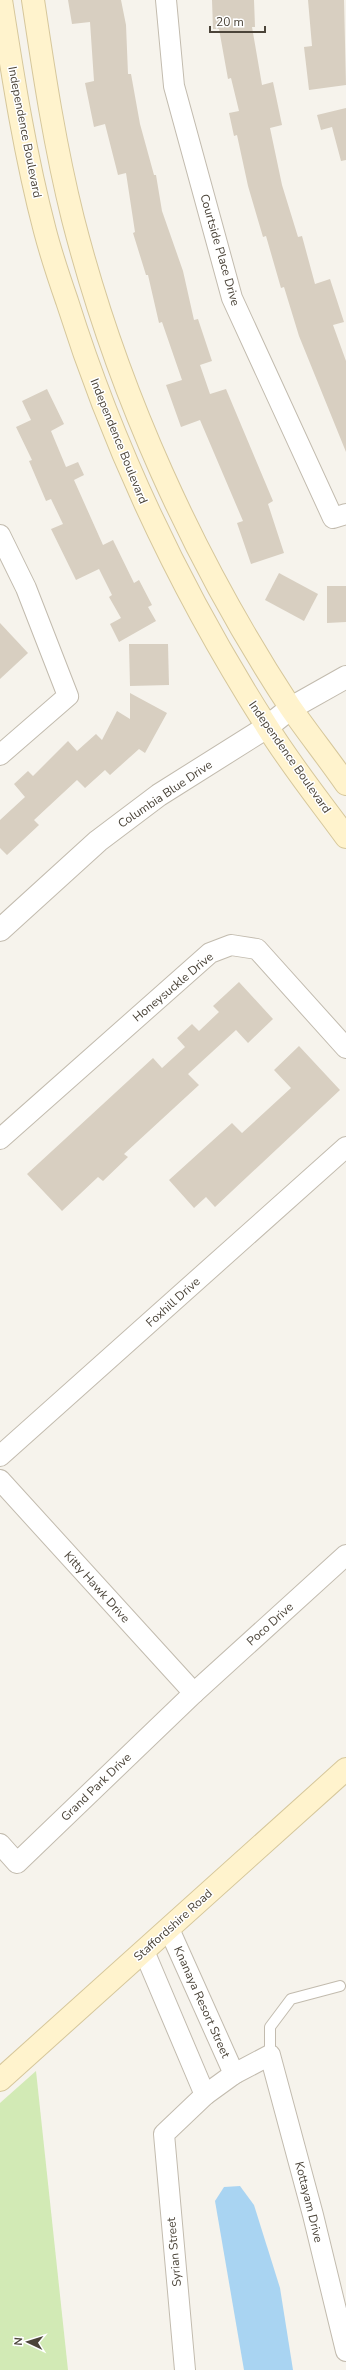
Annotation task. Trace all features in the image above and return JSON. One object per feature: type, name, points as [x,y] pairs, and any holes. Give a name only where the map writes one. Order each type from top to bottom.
[{"type":"main road","name":"Independence Boulevard","points":[[1,0],[18,108],[45,232],[81,346],[113,428],[150,514],[185,585],[267,727],[346,837]]},
{"type":"main road","points":[[33,0],[48,103],[74,220],[108,334],[139,417],[177,505],[208,565],[291,708],[346,784]]},
{"type":"main road","points":[[18,108],[48,103]]},
{"type":"main road","points":[[113,428],[139,417]]},
{"type":"main road","name":"Staffordshire Road","points":[[0,2080],[346,1769]]},
{"type":"street","name":"Courtside Place Drive","points":[[166,0],[174,86],[232,298],[334,518],[346,514]]},
{"type":"street","points":[[0,535],[26,588],[68,696],[0,755]]},
{"type":"street","name":"Columbia Blue Drive","points":[[0,930],[98,840],[159,795],[267,727],[291,708],[346,677]]},
{"type":"street","name":"Honeysuckle Drive","points":[[0,1139],[210,953],[231,945],[258,949],[346,1048]]},
{"type":"street","name":"Foxhill Drive","points":[[0,1456],[346,1147]]},
{"type":"street","name":"Kitty Hawk Drive","points":[[0,1480],[194,1693]]},
{"type":"street","name":"Poco Drive","points":[[194,1693],[346,1555]]},
{"type":"street","name":"Grand Park Drive","points":[[0,1844],[17,1863],[194,1693]]},
{"type":"street","name":"Knanaya Resort Street","points":[[169,1929],[234,2074]]},
{"type":"street","points":[[144,1951],[205,2095],[234,2074],[270,2054]]},
{"type":"street","name":"Kottayam Drive","points":[[270,2054],[313,2215],[346,2351]]},
{"type":"street","name":"Syrian Street","points":[[185,2370],[164,2134],[205,2095]]},
{"type":"lane","points":[[270,2054],[270,2027],[292,1999],[340,1986]]},
{"type":"green space","points":[[36,2071],[68,2370],[0,2370],[0,2103]]},
{"type":"water","points":[[240,2186],[254,2205],[280,2288],[293,2370],[244,2370],[215,2201],[224,2187]]},
{"type":"building","points":[[68,0],[121,0],[126,25],[128,74],[131,74],[140,124],[154,175],[156,175],[162,211],[183,271],[194,320],[198,319],[212,361],[200,365],[210,394],[226,389],[273,501],[268,504],[284,553],[251,564],[237,523],[243,521],[200,420],[181,427],[166,385],[182,380],[162,322],[159,323],[148,275],[146,275],[133,233],[135,232],[126,173],[118,175],[105,124],[94,127],[85,83],[94,81],[90,22],[72,24]]},
{"type":"building","points":[[212,0],[254,0],[255,27],[252,27],[262,85],[273,82],[282,125],[270,128],[282,185],[298,237],[302,236],[315,284],[330,279],[344,322],[333,325],[346,361],[346,452],[299,336],[284,287],[281,288],[266,236],[263,237],[248,186],[237,135],[234,136],[229,113],[239,111],[231,78],[228,79],[219,29],[213,29]]},
{"type":"building","points":[[308,0],[344,0],[346,85],[309,90],[304,47],[312,46]]},
{"type":"building","points":[[346,108],[346,160],[341,161],[332,127],[321,130],[317,115]]},
{"type":"building","points":[[47,389],[64,424],[51,431],[66,467],[78,462],[84,475],[74,480],[103,545],[113,540],[134,583],[139,580],[152,605],[148,607],[156,621],[119,642],[110,624],[121,618],[109,597],[112,595],[99,569],[76,580],[51,529],[63,524],[51,499],[46,501],[29,461],[32,460],[16,427],[31,420],[22,401]]},
{"type":"building","points":[[279,573],[318,594],[304,621],[265,600]]},
{"type":"building","points":[[327,586],[346,586],[346,622],[327,623]]},
{"type":"building","points":[[0,623],[28,653],[0,679]]},
{"type":"building","points":[[129,644],[168,644],[169,685],[130,686]]},
{"type":"building","points":[[130,693],[167,713],[145,753],[139,749],[110,775],[105,770],[85,788],[77,780],[34,820],[39,825],[7,855],[0,848],[0,820],[25,797],[14,784],[28,771],[33,776],[68,741],[77,751],[96,734],[102,740],[117,711],[130,719]]},
{"type":"building","points":[[239,982],[273,1019],[248,1043],[236,1030],[188,1074],[199,1085],[124,1154],[128,1157],[103,1181],[98,1177],[62,1211],[27,1174],[153,1058],[162,1068],[185,1047],[177,1038],[192,1024],[199,1031],[219,1012],[213,1006]]},
{"type":"building","points":[[299,1046],[340,1090],[215,1207],[206,1197],[194,1208],[169,1180],[232,1123],[242,1133],[291,1088],[274,1070]]}]
